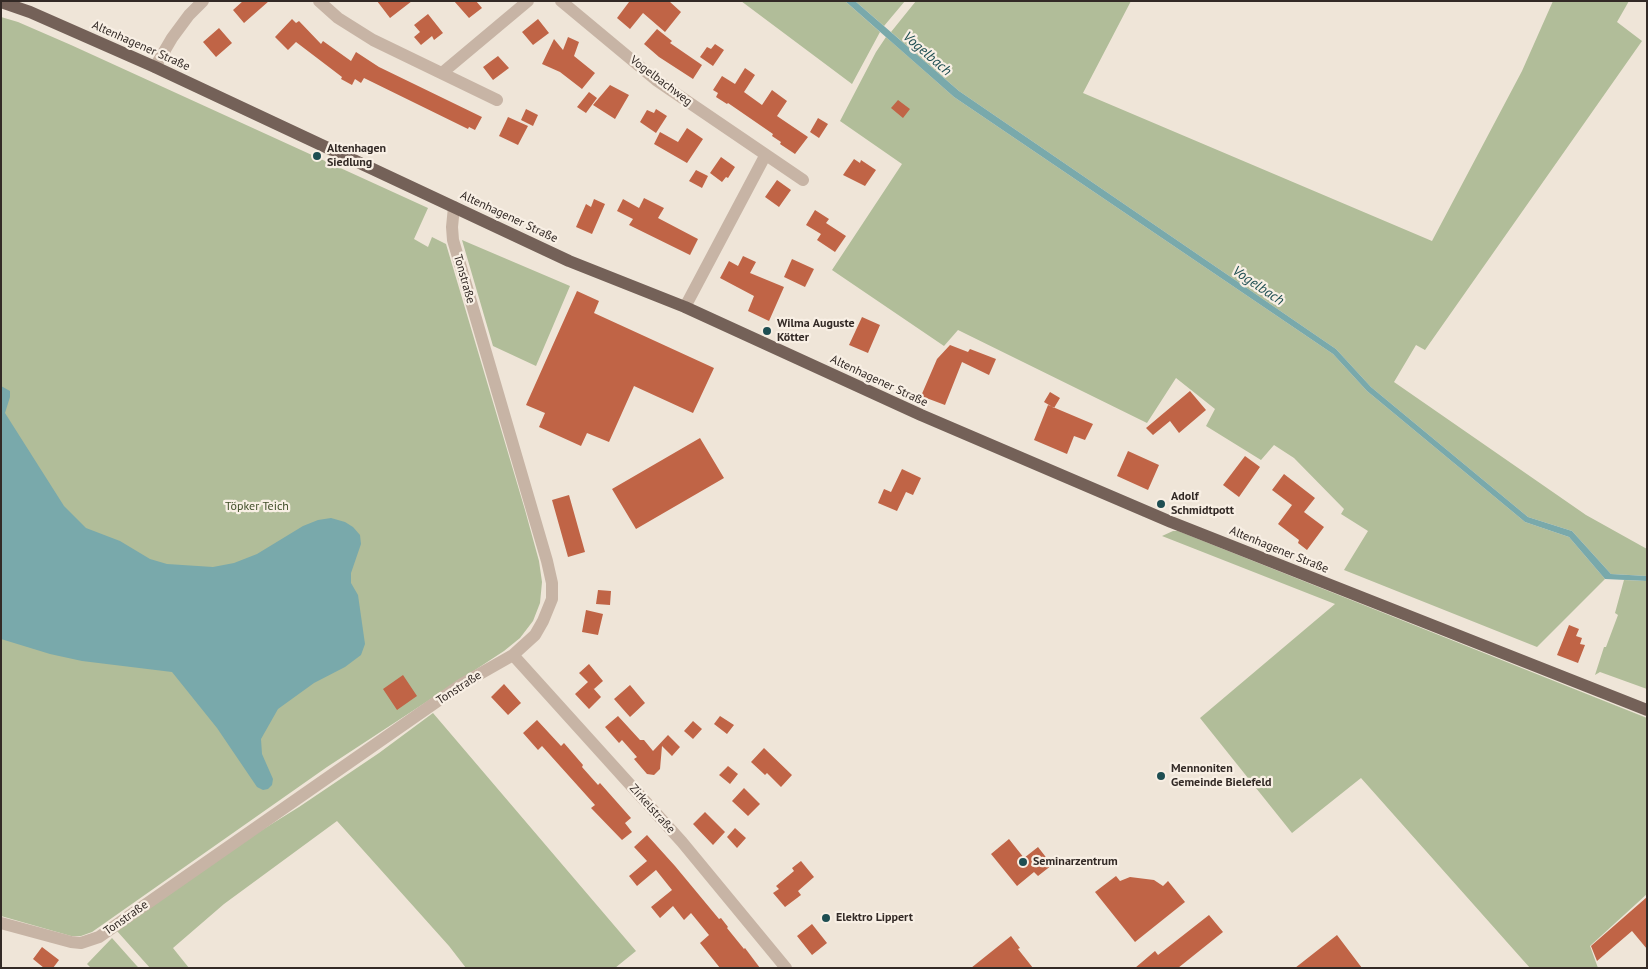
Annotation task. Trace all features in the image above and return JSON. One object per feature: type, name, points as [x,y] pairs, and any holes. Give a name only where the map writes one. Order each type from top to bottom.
[{"type":"main road","name":"Altenhagener Straße","points":[[1,2],[30,12],[155,67],[569,261],[685,307],[921,415],[1171,522],[1647,710]]},
{"type":"street","points":[[155,67],[172,38],[189,15],[203,1]]},
{"type":"street","points":[[319,1],[338,18],[360,32],[497,100]]},
{"type":"street","points":[[442,73],[528,1]]},
{"type":"street","name":"Vogelbachweg","points":[[561,1],[656,80],[803,180]]},
{"type":"street","points":[[685,307],[766,156]]},
{"type":"street","name":"Tonstraße","points":[[1,924],[71,942],[81,942],[99,937],[462,684],[512,654],[535,635],[543,622],[552,598],[552,583],[453,240],[454,207]]},
{"type":"street","name":"Zirkelstraße","points":[[512,654],[682,842],[786,968]]},
{"type":"green space","points":[[741,1],[845,1],[880,32],[852,84]]},
{"type":"green space","points":[[855,1],[905,1],[884,26]]},
{"type":"green space","points":[[916,1],[1131,1],[1083,93],[1432,241],[1522,71],[1553,1],[1629,1],[1617,22],[1642,41],[1425,350],[1416,345],[1394,382],[1586,515],[1647,549],[1647,576],[1611,574],[1572,531],[1528,517],[1371,387],[1336,349],[959,91],[891,32]]},
{"type":"green space","name":"Töpker Teich","points":[[1,17],[18,22],[71,45],[428,208],[414,239],[428,247],[432,237],[446,244],[525,510],[539,561],[542,582],[540,603],[533,621],[520,638],[504,651],[327,767],[92,932],[81,936],[71,936],[1,916]]},
{"type":"green space","points":[[886,37],[954,97],[1333,354],[1367,391],[1525,522],[1569,537],[1605,579],[1537,647],[1344,570],[1368,531],[1341,514],[1344,509],[1294,458],[1274,445],[1261,460],[1206,426],[1215,409],[1176,378],[1147,423],[958,330],[944,346],[832,270],[902,164],[840,121],[876,52]]},
{"type":"green space","points":[[462,240],[570,286],[536,366],[493,346]]},
{"type":"green space","points":[[1178,531],[1647,718],[1647,894],[1590,946],[1598,968],[1530,968],[1361,778],[1292,833],[1200,718],[1335,604],[1162,536]]},
{"type":"green space","points":[[1624,580],[1647,581],[1647,689],[1600,672],[1595,675],[1604,647],[1606,647],[1618,615],[1615,613]]},
{"type":"green space","points":[[433,713],[636,951],[615,968],[466,968],[449,946],[337,821],[224,904],[173,948],[189,968],[150,968],[117,931],[225,853],[299,807],[379,753]]},
{"type":"green space","points":[[112,938],[139,968],[91,968],[87,964]]},
{"type":"water","points":[[845,1],[855,1],[959,91],[1336,349],[1371,387],[1528,517],[1572,531],[1611,574],[1647,576],[1647,581],[1605,579],[1569,537],[1525,522],[1367,391],[1333,354],[954,97]]},
{"type":"water","points":[[1,386],[10,391],[5,413],[64,506],[86,528],[120,541],[150,559],[167,564],[213,567],[234,563],[257,554],[303,526],[318,520],[331,518],[345,522],[360,535],[361,544],[351,573],[351,583],[358,595],[365,644],[361,655],[345,667],[314,683],[278,709],[261,739],[262,754],[273,779],[272,785],[268,789],[263,790],[257,787],[217,728],[172,672],[82,661],[50,654],[1,639]]},
{"type":"building","points":[[243,1],[269,1],[244,23],[233,10]]},
{"type":"building","points":[[377,1],[412,1],[390,18]]},
{"type":"building","points":[[454,1],[476,1],[482,8],[469,18]]},
{"type":"building","points":[[628,1],[669,1],[681,12],[665,32],[643,13],[630,29],[617,18]]},
{"type":"building","points":[[428,14],[443,33],[434,40],[432,36],[421,45],[414,37],[420,32],[414,25]]},
{"type":"building","points":[[292,19],[296,23],[299,21],[321,44],[323,41],[351,61],[356,52],[379,67],[482,117],[475,130],[469,127],[468,129],[364,78],[361,83],[355,79],[352,85],[341,79],[342,77],[296,42],[288,50],[275,37]]},
{"type":"building","points":[[538,19],[549,33],[533,45],[522,32]]},
{"type":"building","points":[[219,28],[232,43],[216,57],[203,42]]},
{"type":"building","points":[[657,29],[672,41],[670,43],[702,65],[693,79],[659,57],[644,44]]},
{"type":"building","points":[[568,37],[579,42],[574,56],[595,73],[582,89],[560,72],[542,64],[554,39],[563,50]]},
{"type":"building","points":[[715,44],[724,50],[713,66],[700,57],[707,47],[711,49]]},
{"type":"building","points":[[498,56],[509,68],[493,80],[483,67]]},
{"type":"building","points":[[745,68],[755,75],[744,92],[762,105],[772,90],[787,101],[777,116],[808,137],[795,154],[780,144],[781,142],[772,136],[773,134],[728,103],[716,97],[718,93],[713,90],[722,76],[735,84]]},
{"type":"building","points":[[610,85],[629,95],[615,119],[593,105]]},
{"type":"building","points":[[589,92],[597,98],[586,113],[577,107]]},
{"type":"building","points":[[898,100],[910,109],[903,118],[891,108]]},
{"type":"building","points":[[526,109],[538,115],[533,126],[521,120]]},
{"type":"building","points":[[656,109],[667,116],[656,133],[640,122],[647,110],[654,113]]},
{"type":"building","points":[[508,117],[528,126],[518,145],[499,136]]},
{"type":"building","points":[[818,118],[828,124],[819,138],[810,132]]},
{"type":"building","points":[[687,128],[703,139],[687,163],[654,144],[660,132],[678,142]]},
{"type":"building","points":[[721,157],[735,167],[728,178],[726,177],[722,182],[710,173]]},
{"type":"building","points":[[854,159],[860,163],[861,160],[876,170],[865,186],[843,175]]},
{"type":"building","points":[[696,170],[708,176],[702,188],[689,181]]},
{"type":"building","points":[[777,180],[791,190],[779,207],[765,197]]},
{"type":"building","points":[[644,198],[664,208],[658,218],[698,239],[690,255],[629,225],[633,219],[617,211],[623,199],[639,208]]},
{"type":"building","points":[[594,199],[605,204],[592,234],[576,227],[586,204],[591,207]]},
{"type":"building","points":[[815,210],[829,219],[826,223],[846,236],[835,252],[817,240],[821,234],[806,225]]},
{"type":"building","points":[[743,256],[756,262],[750,273],[784,287],[769,321],[748,311],[754,296],[720,278],[729,261],[738,266]]},
{"type":"building","points":[[792,259],[814,269],[805,287],[784,277]]},
{"type":"building","points":[[577,291],[599,301],[594,313],[714,368],[693,413],[634,386],[609,442],[587,433],[581,446],[539,427],[545,413],[526,405]]},
{"type":"building","points":[[862,317],[880,325],[868,353],[849,345]]},
{"type":"building","points":[[950,345],[968,352],[970,349],[996,359],[989,375],[962,362],[945,405],[921,396],[937,359]]},
{"type":"building","points":[[1190,391],[1206,410],[1179,433],[1170,421],[1153,435],[1146,428]]},
{"type":"building","points":[[1050,392],[1060,398],[1054,408],[1044,402]]},
{"type":"building","points":[[1048,405],[1093,424],[1085,440],[1074,436],[1067,454],[1034,440]]},
{"type":"building","points":[[700,438],[724,478],[636,529],[612,489]]},
{"type":"building","points":[[1128,451],[1159,465],[1148,490],[1117,476]]},
{"type":"building","points":[[1245,456],[1260,467],[1239,497],[1223,485]]},
{"type":"building","points":[[902,469],[921,478],[913,495],[906,492],[897,511],[878,503],[884,489],[891,492]]},
{"type":"building","points":[[1284,474],[1315,498],[1304,512],[1324,527],[1307,550],[1298,543],[1299,540],[1278,524],[1292,505],[1272,490]]},
{"type":"building","points":[[569,495],[585,552],[568,557],[552,500]]},
{"type":"building","points":[[598,590],[611,591],[610,605],[596,604]]},
{"type":"building","points":[[586,610],[603,614],[598,635],[582,632]]},
{"type":"building","points":[[1569,625],[1579,629],[1576,636],[1582,638],[1580,644],[1585,645],[1578,663],[1557,655]]},
{"type":"building","points":[[589,664],[603,681],[593,688],[601,697],[589,709],[575,694],[588,682],[579,673]]},
{"type":"building","points":[[403,675],[417,696],[397,710],[383,689]]},
{"type":"building","points":[[504,684],[521,703],[508,715],[491,697]]},
{"type":"building","points":[[630,685],[645,703],[630,717],[614,699]]},
{"type":"building","points":[[618,716],[653,751],[668,735],[680,747],[672,756],[662,746],[660,769],[654,775],[647,774],[634,759],[637,757],[622,740],[619,743],[605,727]]},
{"type":"building","points":[[720,716],[734,725],[727,734],[714,724]]},
{"type":"building","points":[[537,720],[561,746],[564,743],[598,785],[600,783],[631,818],[625,823],[632,832],[622,840],[591,808],[595,805],[542,746],[538,750],[523,733]]},
{"type":"building","points":[[693,721],[702,729],[693,739],[684,731]]},
{"type":"building","points":[[764,748],[792,775],[781,787],[767,773],[765,775],[751,762]]},
{"type":"building","points":[[728,766],[738,774],[730,784],[719,775]]},
{"type":"building","points":[[744,788],[760,804],[748,816],[732,801]]},
{"type":"building","points":[[705,812],[725,832],[713,845],[693,824]]},
{"type":"building","points":[[735,828],[746,838],[737,848],[727,837]]},
{"type":"building","points":[[647,835],[719,919],[721,918],[760,968],[720,968],[700,943],[709,935],[691,913],[684,920],[673,906],[660,918],[651,907],[672,890],[656,870],[637,886],[629,876],[647,861],[634,847]]},
{"type":"building","name":"Seminarzentrum","points":[[1009,839],[1024,858],[1038,847],[1052,865],[1038,876],[1034,872],[1017,886],[991,854]]},
{"type":"building","points":[[801,861],[814,877],[798,891],[801,895],[785,907],[773,893],[779,889],[776,886],[794,871],[792,868]]},
{"type":"building","points":[[1116,876],[1120,881],[1130,877],[1154,880],[1163,886],[1168,881],[1185,902],[1135,942],[1095,892]]},
{"type":"building","points":[[1647,897],[1647,949],[1632,931],[1597,961],[1591,946]]},
{"type":"building","points":[[1209,915],[1223,932],[1178,968],[1135,968],[1155,951],[1158,955]]},
{"type":"building","points":[[812,924],[827,943],[812,955],[797,936]]},
{"type":"building","points":[[1337,935],[1362,968],[1295,968]]},
{"type":"building","points":[[1011,936],[1020,948],[1018,949],[1033,968],[971,968]]},
{"type":"building","points":[[42,947],[59,960],[53,968],[44,968],[33,959]]},
{"type":"place","name":"Altenhagen Siedlung","points":[[317,156]]},
{"type":"place","name":"Wilma Auguste Kötter","points":[[767,331]]},
{"type":"place","name":"Adolf Schmidtpott","points":[[1161,504]]},
{"type":"place","name":"Mennoniten Gemeinde Bielefeld","points":[[1161,776]]},
{"type":"place","name":"Seminarzentrum","points":[[1023,862]]},
{"type":"place","name":"Elektro Lippert","points":[[826,918]]},
{"type":"water label","name":"Vogelbach","points":[[927,54]]},
{"type":"water label","name":"Vogelbach","points":[[1258,286]]}]
